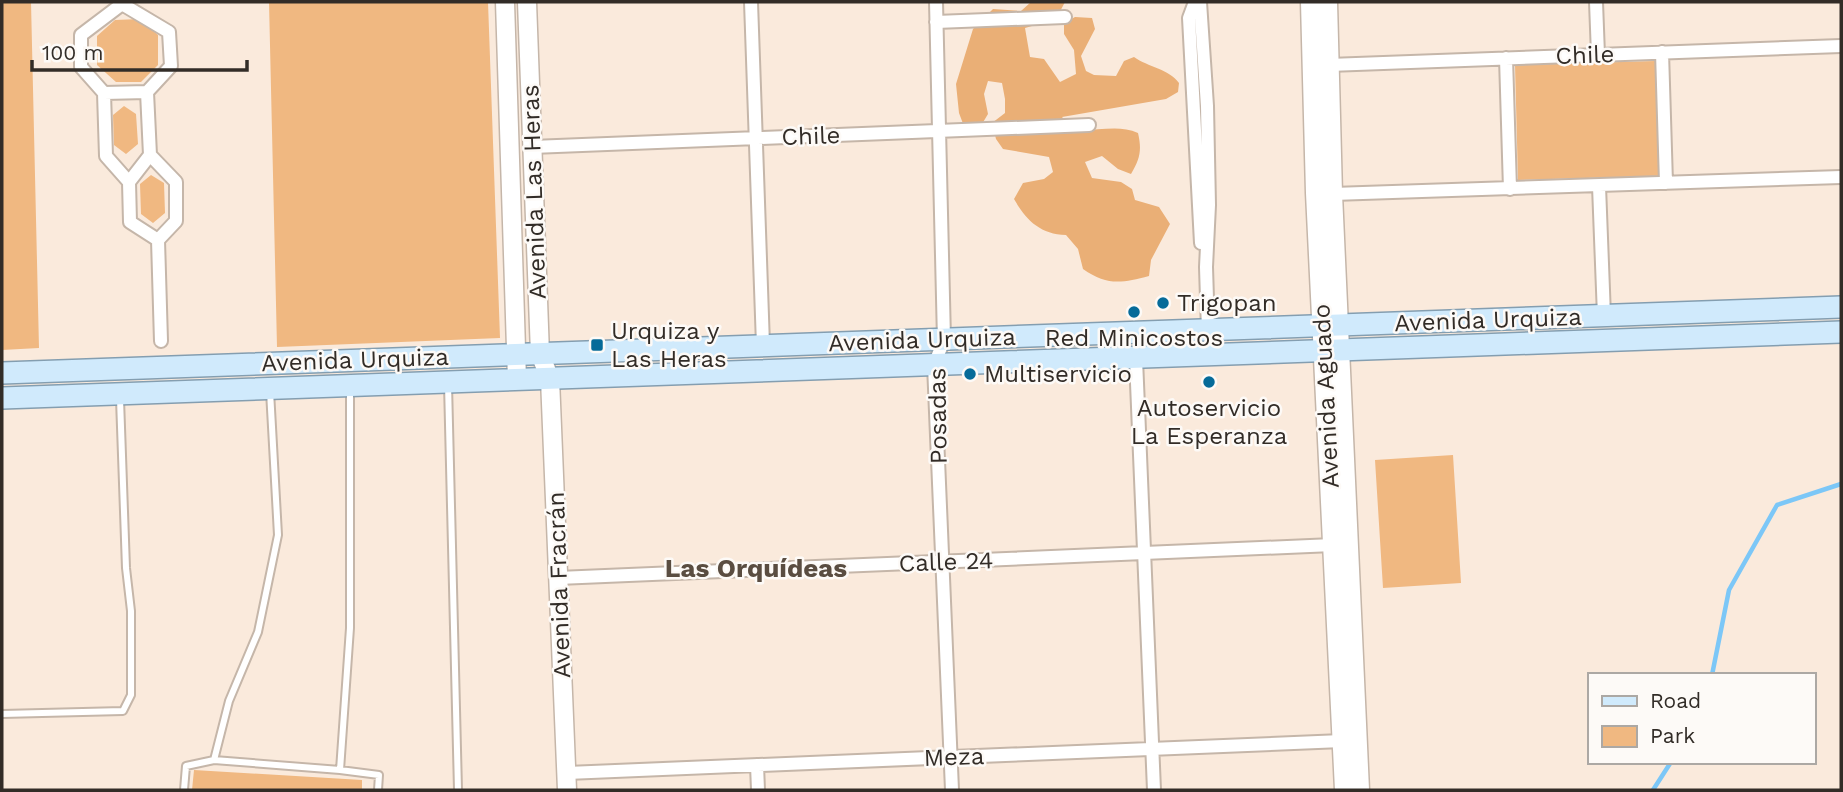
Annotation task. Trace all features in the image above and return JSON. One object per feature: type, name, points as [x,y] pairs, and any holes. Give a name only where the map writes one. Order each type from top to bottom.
[{"type":"main road","name":"Avenida Las Heras","points":[[505,2],[517,380]]},
{"type":"main road","name":"Avenida Las Heras","points":[[527,2],[540,354],[550,379]]},
{"type":"main road","name":"Avenida Aguado","points":[[1310,2],[1315,193],[1330,326]]},
{"type":"main road","name":"Avenida Aguado","points":[[1328,2],[1333,194],[1331,351],[1360,790]]},
{"type":"main road","name":"Avenida Urquiza","points":[[2,373],[1841,307]]},
{"type":"main road","name":"Avenida Urquiza","points":[[2,398],[1841,332]]},
{"type":"main road","name":"Avenida Aguado","points":[[1331,351],[1333,545],[1344,790]]},
{"type":"main road","name":"Avenida Fracrán","points":[[550,379],[567,782]]},
{"type":"street","points":[[751,2],[763,345]]},
{"type":"street","name":"Posadas","points":[[936,2],[944,340],[934,365],[951,790]]},
{"type":"street","points":[[1195,2],[1190,12],[1190,31],[1198,205],[1206,267]]},
{"type":"street","points":[[1200,2],[1207,106],[1208,331]]},
{"type":"street","points":[[1596,2],[1598,55]]},
{"type":"street","points":[[129,182],[106,156],[104,93],[81,66],[81,35],[122,3],[169,32],[171,66],[148,92],[150,155],[129,182],[130,222],[158,240]]},
{"type":"street","points":[[936,22],[1065,17]]},
{"type":"street","name":"Chile","points":[[1329,65],[1841,46]]},
{"type":"street","points":[[1662,52],[1666,183]]},
{"type":"street","points":[[1506,58],[1510,189]]},
{"type":"street","points":[[104,93],[148,92]]},
{"type":"street","name":"Chile","points":[[532,147],[1089,125]]},
{"type":"street","points":[[150,155],[176,182],[176,222],[158,240],[161,341]]},
{"type":"street","points":[[1333,194],[1841,177]]},
{"type":"street","points":[[1599,186],[1604,316]]},
{"type":"street","points":[[1136,359],[1154,790]]},
{"type":"street","name":"Calle 24","points":[[558,578],[1333,545]]},
{"type":"street","name":"Meza","points":[[567,782],[757,765],[1342,741]]},
{"type":"street","points":[[757,765],[758,790]]},
{"type":"lane","points":[[448,382],[457,790]]},
{"type":"lane","points":[[340,770],[350,628],[350,385]]},
{"type":"lane","points":[[214,760],[229,701],[258,632],[278,536],[269,389]]},
{"type":"lane","points":[[2,713],[123,711],[131,695],[131,611],[126,568],[120,394]]},
{"type":"lane","points":[[184,790],[186,765],[214,760],[379,775],[378,790]]},
{"type":"green space","points":[[2,2],[31,2],[39,348],[2,350]]},
{"type":"green space","points":[[269,2],[488,2],[500,338],[277,347]]},
{"type":"green space","points":[[140,19],[158,35],[158,65],[141,82],[116,82],[97,65],[97,36],[115,20]]},
{"type":"green space","points":[[1655,61],[1659,176],[1518,180],[1515,65]]},
{"type":"green space","points":[[124,106],[136,114],[138,144],[126,154],[114,145],[113,115]]},
{"type":"green space","points":[[151,175],[164,183],[165,213],[153,223],[141,214],[140,184]]},
{"type":"green space","points":[[1453,455],[1461,583],[1383,588],[1375,460]]},
{"type":"green space","points":[[194,770],[362,780],[362,790],[192,790]]},
{"type":"shaded area","points":[[1031,2],[1065,2],[1056,19],[1025,28],[1030,57],[1044,59],[1060,82],[1076,74],[1074,50],[1064,34],[1064,23],[1075,17],[1092,18],[1095,29],[1081,56],[1086,71],[1094,75],[1116,76],[1124,61],[1134,57],[1170,74],[1179,83],[1178,92],[1166,99],[1062,117],[1074,130],[1114,129],[1138,133],[1139,154],[1131,174],[1118,169],[1102,156],[1085,162],[1092,178],[1121,182],[1132,189],[1135,200],[1159,207],[1170,224],[1151,260],[1149,276],[1115,282],[1092,274],[1083,269],[1078,249],[1066,235],[1041,229],[1024,213],[1014,199],[1023,183],[1044,179],[1053,172],[1049,157],[1003,149],[996,139],[992,123],[1005,113],[1002,83],[988,81],[984,94],[988,114],[979,129],[965,129],[959,113],[956,84],[973,29],[993,9],[1021,11]]},
{"type":"waterway","points":[[1712,673],[1729,590],[1777,505],[1841,484]]},
{"type":"waterway","points":[[1653,790],[1670,764]]},
{"type":"place","name":"Trigopan","points":[[1163,303]]},
{"type":"place","name":"Red Minicostos","points":[[1134,312]]},
{"type":"place","name":"Urquiza y Las Heras","points":[[597,345]]},
{"type":"place","name":"Multiservicio","points":[[970,374]]},
{"type":"place","name":"Autoservicio La Esperanza","points":[[1209,382]]},
{"type":"district","name":"Las Orquídeas","points":[[756,568]]}]
